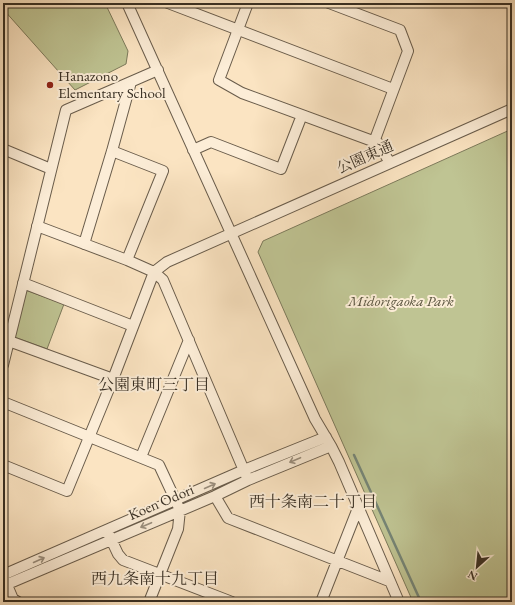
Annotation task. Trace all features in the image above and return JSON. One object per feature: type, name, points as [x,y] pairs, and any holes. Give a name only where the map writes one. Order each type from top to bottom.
[{"type":"street","points":[[127,3],[315,419],[331,446],[399,602]]},
{"type":"street","points":[[168,3],[393,89]]},
{"type":"street","points":[[248,3],[219,80],[242,93],[378,143],[390,163]]},
{"type":"street","points":[[329,3],[400,30],[408,51],[374,142]]},
{"type":"street","points":[[3,366],[66,110],[158,70]]},
{"type":"street","points":[[84,244],[112,151],[130,82]]},
{"type":"street","name":"公園東通","points":[[154,272],[167,262],[512,109]]},
{"type":"street","points":[[193,150],[211,142],[280,169],[302,115]]},
{"type":"street","points":[[3,149],[51,169]]},
{"type":"street","points":[[112,151],[163,171],[127,260]]},
{"type":"street","points":[[37,226],[127,260],[154,272],[163,280],[248,480]]},
{"type":"street","points":[[3,465],[67,491],[113,379],[154,272]]},
{"type":"street","points":[[23,283],[133,326]]},
{"type":"street","points":[[141,457],[189,340]]},
{"type":"street","points":[[9,341],[113,379]]},
{"type":"street","points":[[3,402],[159,465],[178,506],[178,529],[149,602]]},
{"type":"street","name":"Koen Odori","points":[[4,580],[111,540],[244,470],[326,437]]},
{"type":"street","name":"Koen Odori","points":[[4,580],[107,530],[178,506],[215,496],[248,480],[331,446]]},
{"type":"street","points":[[215,496],[228,518],[390,580]]},
{"type":"street","points":[[321,602],[358,508]]},
{"type":"street","points":[[107,530],[118,554],[123,560],[232,602]]},
{"type":"street","points":[[4,580],[13,599],[18,602]]},
{"type":"green space","points":[[3,3],[105,3],[128,51],[126,64],[75,90],[3,9]]},
{"type":"green space","name":"Midorigaoka Park","points":[[512,129],[512,602],[413,602],[258,252],[263,241]]},
{"type":"green space","points":[[25,290],[64,304],[47,349],[14,337]]},
{"type":"waterway","points":[[354,455],[421,602]]},
{"type":"place","name":"Hanazono Elementary School","points":[[50,85]]},
{"type":"district","name":"公園東町三丁目","points":[[154,384]]},
{"type":"district","name":"西十条南二十丁目","points":[[313,501]]},
{"type":"district","name":"西九条南十九丁目","points":[[155,578]]}]
